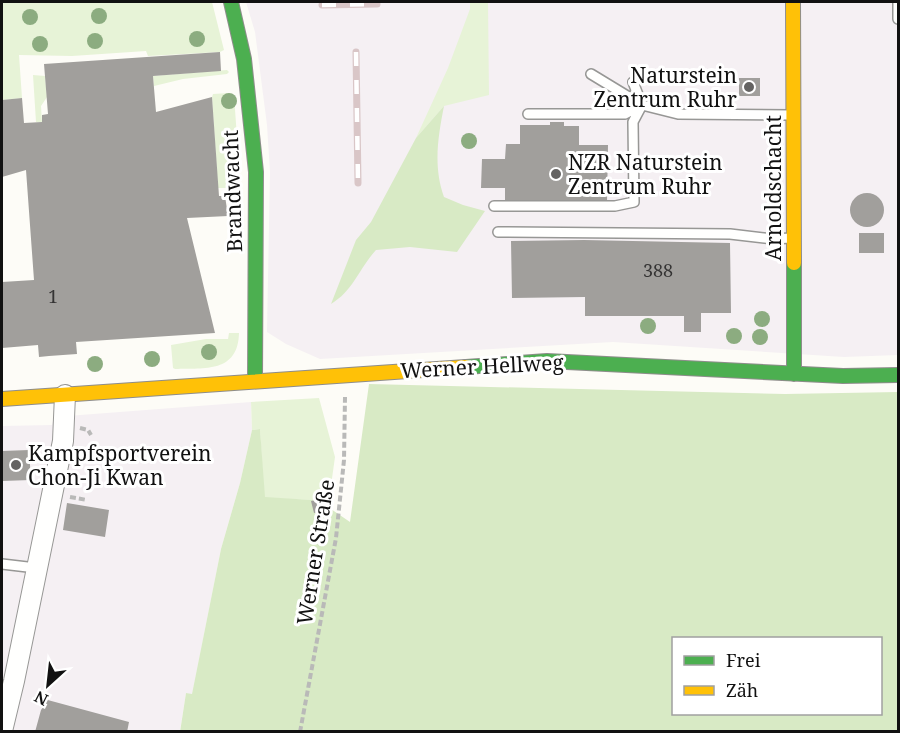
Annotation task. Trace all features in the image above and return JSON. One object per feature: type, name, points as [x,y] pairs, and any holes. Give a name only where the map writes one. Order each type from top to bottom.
[{"type":"main road","name":"Brandwacht","points":[[231,2],[244,58],[256,172],[255,381]]},
{"type":"main road","name":"Arnoldschacht","points":[[793,2],[794,374]]},
{"type":"main road","name":"Werner Hellweg","points":[[2,399],[547,361],[843,376],[898,375]]},
{"type":"street","points":[[2,731],[63,441],[65,394]]},
{"type":"lane","points":[[898,2],[898,19]]},
{"type":"lane","points":[[591,74],[642,105],[678,114],[794,115]]},
{"type":"lane","points":[[494,206],[615,206],[634,202],[633,122],[642,105],[633,82]]},
{"type":"lane","points":[[528,114],[625,114],[642,105]]},
{"type":"lane","points":[[498,232],[730,234],[773,239],[794,238]]},
{"type":"lane","points":[[2,564],[36,568]]},
{"type":"path","name":"Werner Straße","points":[[300,732],[336,538],[344,460],[345,375]]},
{"type":"shaded area","points":[[246,2],[898,2],[898,355],[844,357],[613,342],[320,359],[286,344],[267,332],[270,172],[267,125],[255,32]]},
{"type":"shaded area","points":[[251,402],[252,430],[221,549],[192,695],[186,693],[180,731],[2,731],[2,426],[52,425],[54,417]]},
{"type":"green space","points":[[2,2],[212,2],[224,50],[148,56],[146,51],[72,56],[19,55],[22,98],[2,100]]},
{"type":"green space","points":[[470,2],[488,2],[489,95],[444,106],[416,138],[448,68],[470,9]]},
{"type":"green space","points":[[227,70],[229,72],[227,74],[183,79],[154,86],[153,76]]},
{"type":"green space","points":[[33,75],[45,76],[47,97],[41,106],[42,122],[36,122]]},
{"type":"green space","points":[[213,94],[234,95],[240,181],[231,182],[232,188],[218,188],[212,97]]},
{"type":"green space","points":[[444,106],[438,140],[438,163],[444,197],[485,211],[457,252],[410,247],[376,250],[351,286],[331,304],[356,240],[371,222],[416,138]]},
{"type":"green space","points":[[229,333],[239,333],[233,355],[226,362],[208,368],[173,368],[171,345],[206,339],[228,339]]},
{"type":"green space","points":[[369,384],[785,394],[898,392],[898,731],[180,732],[186,693],[192,694],[221,549],[252,430],[260,429],[265,497],[312,500],[328,507],[350,522]]},
{"type":"green space","points":[[319,398],[335,457],[328,507],[312,500],[264,498],[260,429],[252,430],[251,402]]},
{"type":"building","points":[[220,52],[221,71],[153,76],[156,112],[212,97],[219,196],[225,196],[228,216],[187,218],[215,333],[76,342],[77,354],[39,357],[38,345],[2,348],[2,282],[34,280],[26,170],[2,177],[2,100],[22,98],[24,123],[42,122],[42,115],[48,114],[44,64]]},
{"type":"building","name":"Naturstein Zentrum Ruhr","points":[[739,78],[760,78],[760,96],[739,96]]},
{"type":"building","name":"NZR Naturstein Zentrum Ruhr","points":[[550,122],[564,122],[564,126],[579,126],[579,145],[608,145],[607,202],[505,201],[505,188],[481,188],[482,159],[505,159],[506,144],[520,144],[520,125],[550,125]]},
{"type":"building","points":[[867,193],[879,198],[884,210],[879,222],[867,227],[855,222],[850,210],[855,198]]},
{"type":"building","points":[[859,233],[884,233],[884,253],[859,253]]},
{"type":"building","points":[[511,241],[730,243],[731,313],[701,313],[701,332],[684,332],[684,316],[585,316],[585,297],[512,298]]},
{"type":"building","name":"Kampfsportverein Chon-Ji Kwan","points":[[29,450],[31,480],[2,481],[2,451]]},
{"type":"building","points":[[321,499],[323,511],[314,513],[311,501]]},
{"type":"building","points":[[67,503],[109,510],[105,537],[63,530]]},
{"type":"building","points":[[44,699],[129,722],[127,732],[35,732]]},
{"type":"railway","points":[[322,5],[377,4]]},
{"type":"railway","points":[[356,52],[358,183]]},
{"type":"traffic: fast","points":[[231,2],[244,59],[256,172],[255,381]]},
{"type":"traffic: fast","points":[[794,263],[794,374]]},
{"type":"traffic: fast","points":[[466,367],[547,361],[843,376],[898,375]]},
{"type":"traffic: slow","points":[[793,2],[794,263]]},
{"type":"traffic: slow","points":[[2,399],[466,367]]},
{"type":"place","name":"Naturstein Zentrum Ruhr","points":[[749,87]]},
{"type":"place","name":"NZR Naturstein Zentrum Ruhr","points":[[556,174]]},
{"type":"place","name":"Kampfsportverein Chon-Ji Kwan","points":[[16,465]]}]
